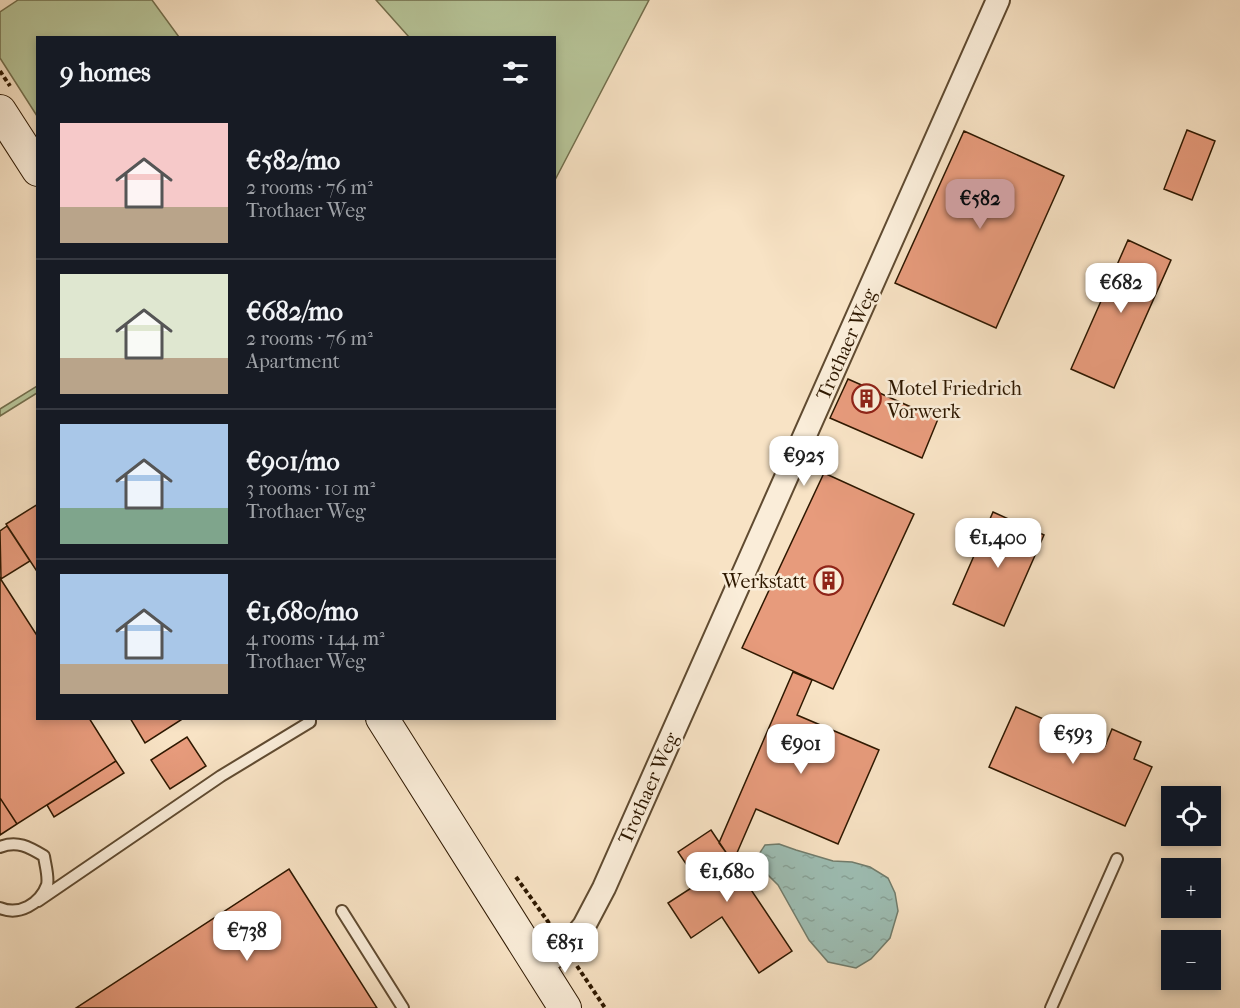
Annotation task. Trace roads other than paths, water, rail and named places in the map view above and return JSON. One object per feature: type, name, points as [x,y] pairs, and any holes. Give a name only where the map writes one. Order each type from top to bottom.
[{"type":"main road","points":[[0,111],[36,167]]},
{"type":"main road","points":[[383,720],[565,1008]]},
{"type":"street","name":"Trothaer Weg","points":[[539,968],[566,948],[584,926],[603,888],[998,0]]},
{"type":"lane","points":[[0,908],[16,911],[38,901],[222,776],[310,720]]},
{"type":"lane","points":[[0,847],[15,844],[27,846],[44,856],[48,883],[38,901]]},
{"type":"lane","points":[[1050,1008],[1117,859]]},
{"type":"lane","points":[[342,911],[403,1008]]},
{"type":"water","points":[[779,844],[833,861],[852,862],[870,867],[888,878],[895,893],[898,911],[890,938],[871,959],[856,968],[828,962],[809,940],[778,885],[768,875],[762,864],[759,854],[765,845]]},
{"type":"place","name":"Motel Friedrich Vorwerk","points":[[866,399]]},
{"type":"place","name":"Werkstatt","points":[[828,581]]}]
